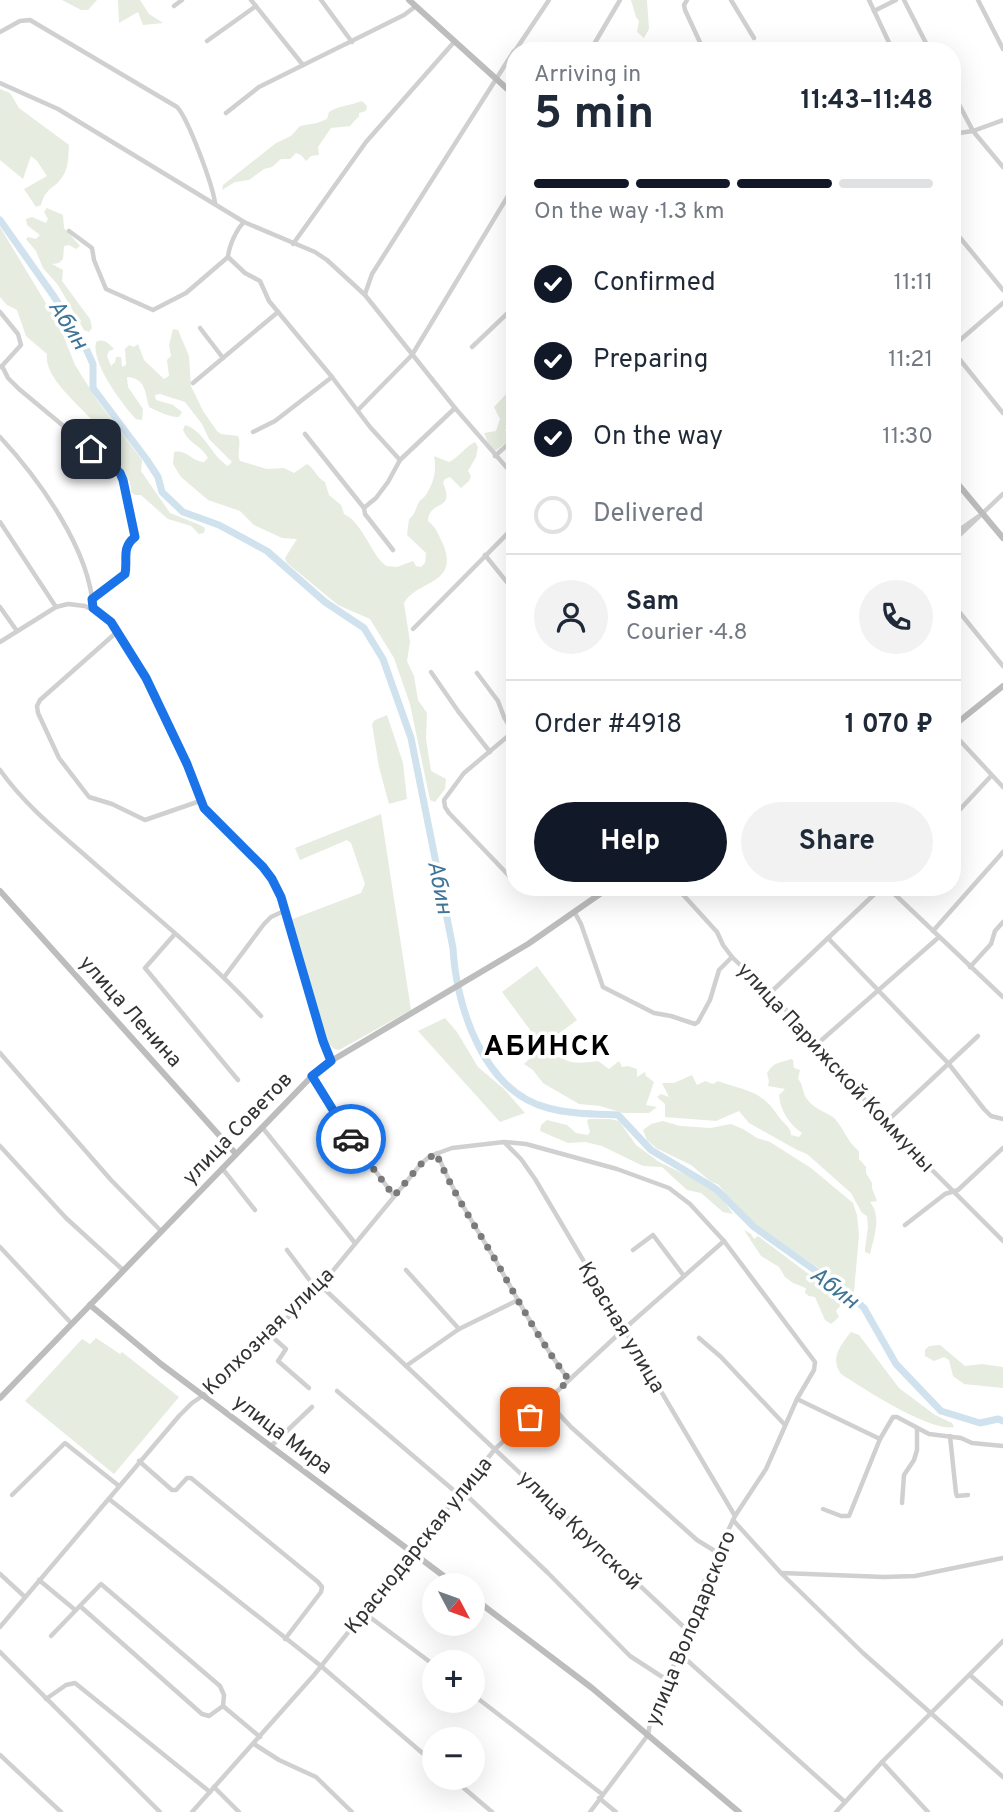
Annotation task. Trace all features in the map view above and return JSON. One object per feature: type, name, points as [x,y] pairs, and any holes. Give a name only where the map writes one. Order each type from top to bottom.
[{"type":"main road","points":[[409,0],[506,87]]},
{"type":"main road","points":[[961,488],[1003,538]]},
{"type":"main road","points":[[961,721],[1003,686]]},
{"type":"main road","name":"улица Ленина","points":[[0,891],[236,1154]]},
{"type":"main road","name":"улица Советов","points":[[0,1398],[312,1076],[331,1061],[471,979],[597,896]]},
{"type":"main road","name":"улица Мира","points":[[90,1305],[202,1395],[440,1573]]},
{"type":"main road","points":[[485,1607],[592,1689],[739,1812]]},
{"type":"street","points":[[174,6],[183,0]]},
{"type":"street","points":[[251,0],[303,65]]},
{"type":"street","points":[[321,0],[352,42]]},
{"type":"street","points":[[521,42],[549,0]]},
{"type":"street","points":[[595,42],[620,0]]},
{"type":"street","points":[[687,0],[685,10],[701,42]]},
{"type":"street","points":[[731,0],[754,38]]},
{"type":"street","points":[[869,0],[889,42]]},
{"type":"street","points":[[874,11],[896,0]]},
{"type":"street","points":[[904,0],[925,42]]},
{"type":"street","points":[[978,0],[1003,48]]},
{"type":"street","points":[[208,41],[256,6]]},
{"type":"street","points":[[226,113],[259,87],[352,42],[416,6]]},
{"type":"street","points":[[0,32],[20,21],[30,20],[177,107],[186,120],[211,183],[215,204]]},
{"type":"street","points":[[293,244],[366,142],[456,40]]},
{"type":"street","points":[[365,295],[372,274],[506,64]]},
{"type":"street","points":[[0,83],[58,109],[244,222],[315,253],[327,261],[365,295],[506,468]]},
{"type":"street","points":[[961,109],[973,131],[1003,167]]},
{"type":"street","points":[[961,133],[1003,120]]},
{"type":"street","points":[[358,410],[412,355],[506,199]]},
{"type":"street","points":[[69,231],[92,248],[106,289],[153,310],[186,293],[228,257],[238,228],[244,222]]},
{"type":"street","points":[[961,239],[1003,290]]},
{"type":"street","points":[[228,257],[260,281],[269,301],[370,427],[400,460]]},
{"type":"street","points":[[961,341],[1003,303]]},
{"type":"street","points":[[193,383],[278,312]]},
{"type":"street","points":[[0,313],[18,334],[21,345],[1,367],[8,378],[120,473],[123,480],[135,537],[127,545],[125,574],[92,599]]},
{"type":"street","points":[[472,347],[506,315]]},
{"type":"street","points":[[200,328],[223,358]]},
{"type":"street","points":[[961,360],[1003,413]]},
{"type":"street","points":[[253,432],[275,421],[332,377]]},
{"type":"street","points":[[364,508],[388,482],[400,460],[455,408]]},
{"type":"street","points":[[305,434],[364,508],[365,514],[393,550]]},
{"type":"street","points":[[0,437],[15,453],[59,516],[86,571],[93,608]]},
{"type":"street","points":[[495,456],[506,446]]},
{"type":"street","points":[[961,534],[1003,494]]},
{"type":"street","points":[[961,528],[983,514]]},
{"type":"street","points":[[0,522],[56,607]]},
{"type":"street","points":[[413,629],[506,535]]},
{"type":"street","points":[[485,555],[506,581]]},
{"type":"street","points":[[0,642],[56,607],[77,604],[93,608],[106,617],[118,631],[156,695],[187,764],[200,801],[209,816],[270,876],[281,897],[331,1061]]},
{"type":"street","points":[[0,607],[17,631]]},
{"type":"street","points":[[961,614],[1003,666]]},
{"type":"street","points":[[118,631],[40,700],[38,713],[54,747],[74,781],[89,797],[112,804],[139,818],[150,820],[200,801]]},
{"type":"street","points":[[431,672],[489,752]]},
{"type":"street","points":[[477,673],[498,701],[506,721]]},
{"type":"street","points":[[506,738],[464,773],[444,800],[444,807],[449,814],[506,873]]},
{"type":"street","points":[[961,740],[1003,788]]},
{"type":"street","points":[[0,770],[22,798],[174,935],[225,976],[261,1016]]},
{"type":"street","points":[[961,808],[991,775]]},
{"type":"street","points":[[933,931],[1003,852]]},
{"type":"street","name":"улица Парижской Коммуны","points":[[684,896],[718,932],[732,957],[770,993],[885,1122],[1003,1241]]},
{"type":"street","points":[[770,993],[872,896]]},
{"type":"street","points":[[896,896],[1003,997]]},
{"type":"street","points":[[225,976],[264,924],[284,911]]},
{"type":"street","points":[[575,913],[603,987],[654,1013],[695,1024],[698,1022],[710,1000],[719,970],[732,957]]},
{"type":"street","points":[[970,967],[991,944],[995,931],[1003,922]]},
{"type":"street","points":[[174,935],[145,968],[238,1080]]},
{"type":"street","points":[[828,937],[947,1063],[990,1116],[1003,1119]]},
{"type":"street","points":[[816,1045],[939,937]]},
{"type":"street","points":[[885,1122],[978,1036]]},
{"type":"street","points":[[0,1053],[107,1176],[161,1231]]},
{"type":"street","points":[[312,1076],[348,1134],[394,1196]]},
{"type":"street","points":[[262,1126],[355,1244]]},
{"type":"street","points":[[569,1380],[551,1356],[518,1300],[444,1172],[436,1153],[452,1148],[504,1142],[526,1144],[617,1169],[669,1188],[690,1204],[724,1241]]},
{"type":"street","name":"Красная улица","points":[[504,1142],[521,1159],[535,1179],[734,1518],[781,1573],[863,1653],[1003,1777]]},
{"type":"street","points":[[0,1146],[66,1219],[123,1270]]},
{"type":"street","points":[[905,1225],[944,1194],[953,1191],[1003,1148]]},
{"type":"street","name":"Колхозная улица","points":[[0,1626],[179,1416],[211,1390],[319,1288],[421,1164],[436,1153]]},
{"type":"street","points":[[222,1168],[256,1210]]},
{"type":"street","points":[[633,1250],[653,1235],[684,1276]]},
{"type":"street","name":"Краснодарская улица","points":[[191,1812],[321,1666],[495,1449],[724,1241]]},
{"type":"street","name":"улица Володарского","points":[[590,1812],[648,1735],[651,1718],[679,1653],[701,1588],[734,1518],[766,1469],[797,1399],[814,1370],[815,1362],[724,1241]]},
{"type":"street","points":[[0,1247],[72,1324]]},
{"type":"street","name":"улица Крупской","points":[[287,1250],[319,1288],[687,1630]]},
{"type":"street","points":[[405,1270],[459,1329]]},
{"type":"street","points":[[406,1366],[459,1329],[518,1300]]},
{"type":"street","points":[[269,1334],[286,1349],[278,1361],[309,1388]]},
{"type":"street","points":[[699,1338],[721,1357],[785,1425]]},
{"type":"street","points":[[337,1391],[460,1492],[547,1572],[630,1656],[667,1680]]},
{"type":"street","points":[[797,1399],[880,1439]]},
{"type":"street","points":[[547,1401],[571,1427],[697,1540],[718,1553]]},
{"type":"street","points":[[271,1447],[312,1407]]},
{"type":"street","points":[[823,1509],[849,1516],[880,1439],[892,1417],[929,1434],[1003,1446]]},
{"type":"street","points":[[902,1503],[904,1475],[917,1450],[917,1428]]},
{"type":"street","points":[[950,1436],[956,1493],[957,1496],[968,1495]]},
{"type":"street","points":[[12,1495],[65,1443],[119,1486]]},
{"type":"street","points":[[139,1461],[172,1490],[187,1478],[191,1478],[318,1582],[322,1587],[321,1592],[285,1639]]},
{"type":"street","points":[[108,1499],[321,1666],[422,1753]]},
{"type":"street","points":[[781,1573],[915,1576],[1003,1558]]},
{"type":"street","points":[[0,1574],[25,1597]]},
{"type":"street","points":[[39,1580],[74,1609]]},
{"type":"street","points":[[51,1636],[74,1609],[101,1584],[220,1686],[224,1695],[223,1706],[209,1716],[202,1714],[80,1606]]},
{"type":"street","points":[[363,1612],[422,1656]]},
{"type":"street","points":[[836,1812],[1003,1641]]},
{"type":"street","points":[[0,1652],[160,1812]]},
{"type":"street","points":[[679,1653],[845,1802]]},
{"type":"street","points":[[970,1675],[1003,1704]]},
{"type":"street","points":[[46,1699],[66,1685],[75,1683],[210,1792]]},
{"type":"street","points":[[485,1704],[601,1796],[616,1812]]},
{"type":"street","points":[[223,1706],[260,1737]]},
{"type":"street","points":[[254,1744],[279,1760],[316,1777],[352,1812]]},
{"type":"street","points":[[0,1755],[61,1812]]},
{"type":"street","points":[[882,1762],[928,1812]]},
{"type":"street","points":[[214,1787],[239,1812]]},
{"type":"street","points":[[466,1790],[492,1812]]},
{"type":"street","points":[[915,1812],[922,1806]]},
{"type":"shaded area","points":[[62,0],[97,0],[88,10],[81,10]]},
{"type":"shaded area","points":[[118,0],[140,0],[149,14],[163,23],[143,25],[138,12],[119,23]]},
{"type":"shaded area","points":[[631,0],[647,0],[649,29],[644,38],[637,32],[639,21]]},
{"type":"shaded area","points":[[0,89],[10,93],[19,108],[69,145],[68,164],[64,174],[48,191],[41,205],[36,207],[24,189],[47,176],[37,161],[31,156],[23,179],[0,160]]},
{"type":"shaded area","points":[[362,101],[367,106],[366,111],[359,113],[350,126],[331,128],[318,147],[319,155],[311,156],[306,161],[296,153],[290,159],[281,159],[249,180],[235,182],[222,190],[223,185],[276,143],[291,136],[300,126],[327,119],[329,112]]},
{"type":"shaded area","points":[[47,208],[63,215],[64,228],[80,246],[76,249],[69,245],[64,246],[63,259],[52,264],[63,270],[62,281],[90,319],[92,328],[89,332],[84,330],[58,285],[43,268],[36,251],[26,239],[36,239],[40,235],[27,225],[26,219],[32,217],[46,223],[48,219],[44,212]]},
{"type":"shaded area","points":[[0,227],[59,325],[75,365],[97,400],[142,460],[141,471],[170,513],[200,525],[205,528],[204,533],[199,534],[191,526],[168,519],[141,495],[131,492],[129,481],[112,460],[106,440],[97,425],[52,375],[47,354],[26,336],[17,310],[7,305],[0,297]]},
{"type":"shaded area","points":[[173,329],[178,330],[189,356],[191,386],[203,411],[221,434],[238,436],[240,461],[267,469],[284,468],[294,473],[307,464],[325,482],[329,495],[341,505],[344,514],[356,524],[386,566],[397,567],[413,561],[416,566],[421,567],[425,563],[426,553],[407,535],[409,519],[433,481],[434,456],[449,462],[475,442],[478,447],[468,471],[471,476],[469,481],[461,488],[450,477],[445,479],[443,483],[446,498],[429,514],[428,521],[443,544],[447,557],[446,567],[442,575],[418,590],[404,603],[410,642],[407,661],[414,676],[418,700],[427,713],[426,739],[431,771],[446,779],[445,789],[435,802],[430,800],[410,704],[394,658],[370,619],[338,605],[287,563],[285,558],[297,539],[282,538],[254,525],[240,511],[208,500],[181,477],[173,464],[174,452],[182,452],[204,462],[208,458],[185,434],[185,425],[198,433],[222,462],[228,466],[232,462],[209,439],[202,424],[185,402],[160,394],[155,395],[156,400],[173,405],[182,412],[179,417],[160,412],[149,407],[141,383],[127,377],[128,387],[143,409],[142,420],[136,419],[109,383],[98,361],[96,342],[104,341],[110,345],[114,349],[109,351],[107,356],[111,366],[116,357],[121,357],[122,367],[126,365],[125,349],[129,345],[134,347],[138,344],[144,360],[164,379],[169,376],[167,360],[171,356],[169,345]]},
{"type":"shaded area","points":[[506,394],[506,443],[495,451],[484,433],[496,431],[500,419],[494,407]]},
{"type":"shaded area","points":[[387,715],[403,763],[407,799],[389,804],[372,724]]},
{"type":"shaded area","points":[[381,814],[411,1010],[339,1050],[334,1049],[326,1040],[290,920],[361,893],[365,884],[351,843],[347,840],[300,860],[295,848]]},
{"type":"shaded area","points":[[537,966],[577,1020],[542,1046],[502,992]]},
{"type":"shaded area","points":[[445,1018],[457,1032],[478,1067],[504,1089],[525,1113],[500,1122],[418,1031]]},
{"type":"shaded area","points":[[545,1050],[570,1062],[598,1061],[609,1069],[619,1061],[622,1067],[637,1069],[637,1077],[645,1072],[654,1082],[646,1105],[657,1107],[649,1113],[623,1113],[600,1106],[579,1104],[543,1083],[533,1070],[524,1064],[536,1053]]},
{"type":"shaded area","points":[[791,1059],[794,1068],[800,1070],[798,1079],[807,1099],[813,1106],[835,1119],[859,1151],[859,1159],[866,1167],[877,1201],[870,1202],[876,1220],[870,1254],[865,1252],[867,1216],[862,1213],[851,1193],[807,1154],[749,1123],[739,1111],[716,1121],[665,1117],[665,1104],[657,1097],[661,1094],[669,1097],[662,1083],[674,1083],[692,1075],[697,1085],[705,1081],[713,1084],[718,1081],[759,1096],[789,1128],[791,1135],[799,1137],[802,1133],[789,1121],[781,1106],[779,1095],[785,1089],[768,1086],[767,1073],[772,1066]]},
{"type":"shaded area","points":[[589,1119],[619,1121],[636,1145],[659,1162],[705,1184],[721,1197],[733,1214],[723,1212],[701,1193],[687,1190],[662,1167],[643,1166],[602,1146],[585,1142],[568,1143],[540,1131],[541,1125],[547,1120],[567,1125],[576,1133],[588,1135]]},
{"type":"shaded area","points":[[663,1121],[680,1126],[710,1128],[731,1124],[743,1129],[770,1142],[811,1168],[853,1203],[859,1235],[854,1292],[850,1292],[757,1226],[733,1205],[719,1185],[691,1165],[656,1148],[647,1140],[643,1130],[651,1124]]},
{"type":"shaded area","points":[[744,1230],[754,1239],[758,1236],[826,1287],[841,1305],[836,1311],[839,1317],[831,1324],[825,1320],[815,1297],[805,1293],[806,1288],[793,1283],[779,1267],[761,1256]]},
{"type":"shaded area","points":[[851,1332],[859,1335],[899,1388],[935,1415],[952,1423],[954,1427],[943,1427],[914,1416],[841,1374],[836,1357]]},
{"type":"shaded area","points":[[96,1338],[120,1354],[122,1352],[179,1397],[114,1474],[25,1401],[82,1339],[90,1344]]},
{"type":"shaded area","points":[[940,1345],[965,1366],[982,1364],[1003,1367],[1003,1388],[964,1384],[953,1376],[949,1360],[944,1357],[934,1361],[925,1356],[925,1350],[929,1346]]},
{"type":"waterway","name":"Абин","points":[[0,220],[83,342],[93,364],[93,388],[147,460],[158,477],[162,492],[183,512],[219,525],[267,551],[325,602],[364,628],[383,659],[411,738],[460,996],[478,1044],[491,1066],[507,1085],[526,1099],[548,1108],[574,1113],[618,1115],[651,1150],[716,1189],[754,1227],[850,1295],[864,1308],[896,1364],[941,1411],[980,1423],[998,1419],[1003,1421]]},
{"type":"way so far","points":[[351,1139],[394,1196],[421,1164],[436,1153],[444,1172],[551,1356],[569,1380],[530,1417]]},
{"type":"district","name":"АБИНСК","points":[[548,1045]]},
{"type":"route","points":[[91,449],[120,473],[135,537],[127,545],[125,574],[92,599],[93,608],[111,622],[156,695],[209,816],[263,867],[281,897],[331,1061],[312,1076],[351,1139]]}]
